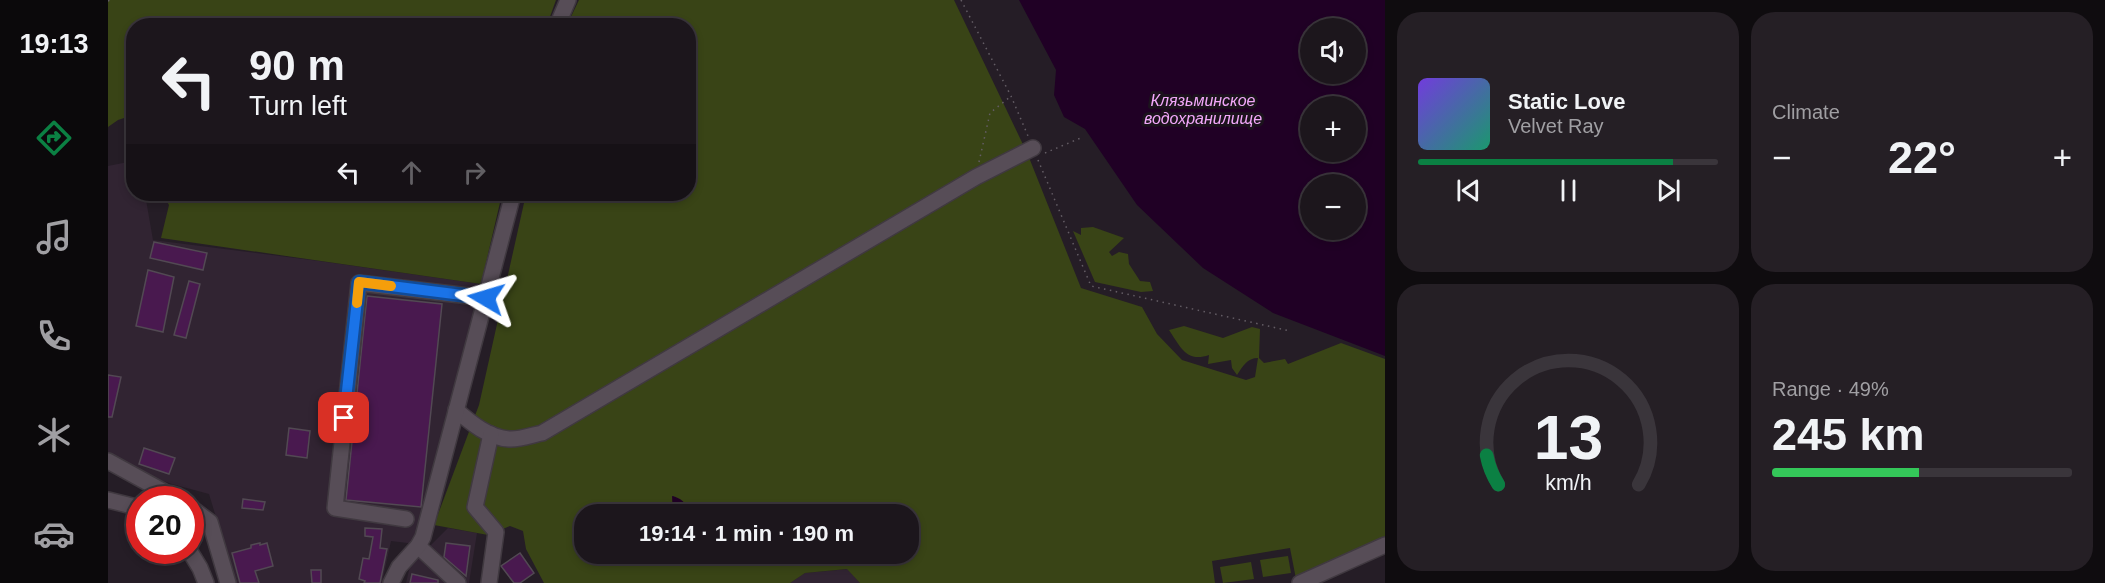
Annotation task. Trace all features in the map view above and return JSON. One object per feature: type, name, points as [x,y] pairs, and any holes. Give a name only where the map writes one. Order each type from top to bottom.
[{"type":"street","points":[[560,18],[568,0]]},
{"type":"street","points":[[456,410],[471,423],[491,434],[511,440],[542,433],[976,177],[1039,150]]},
{"type":"street","points":[[392,583],[399,567],[423,537],[511,201]]},
{"type":"street","points":[[406,519],[335,508],[359,282],[486,298]]},
{"type":"street","points":[[489,583],[496,532],[476,507],[491,434]]},
{"type":"street","points":[[108,462],[153,486]]},
{"type":"street","points":[[108,500],[126,504]]},
{"type":"street","points":[[204,518],[210,522],[228,583]]},
{"type":"street","points":[[1300,583],[1385,544]]},
{"type":"street","points":[[418,546],[458,583]]},
{"type":"street","points":[[198,564],[206,583]]},
{"type":"path","points":[[961,0],[1039,150],[1090,286],[1290,331]]},
{"type":"path","points":[[976,177],[990,113],[1011,96]]},
{"type":"path","points":[[1039,150],[1083,137]]},
{"type":"shaded area","points":[[126,162],[126,201],[146,201],[153,240],[481,284],[416,544],[391,541],[382,583],[236,583],[209,494],[204,493],[204,486],[179,486],[108,463],[108,166]]},
{"type":"shaded area","points":[[448,528],[477,533],[469,583],[406,583],[410,566]]},
{"type":"shaded area","points":[[848,569],[860,583],[790,583],[805,573]]},
{"type":"green space","points":[[108,0],[556,0],[550,18],[126,18],[126,117],[108,127]]},
{"type":"green space","points":[[579,0],[954,0],[1028,155],[1081,288],[1142,307],[1157,334],[1182,360],[1246,380],[1255,377],[1258,358],[1248,361],[1237,375],[1232,368],[1231,360],[1208,364],[1209,355],[1195,357],[1184,352],[1169,330],[1184,326],[1223,338],[1252,327],[1260,329],[1259,358],[1264,363],[1285,359],[1288,364],[1341,343],[1385,359],[1385,536],[1296,579],[1290,548],[1212,561],[1215,583],[860,583],[847,569],[805,573],[790,583],[544,583],[526,549],[523,531],[510,526],[488,535],[434,525],[479,405],[524,201],[696,201],[696,18],[570,18]]},
{"type":"green space","points":[[167,201],[500,201],[481,284],[161,238],[169,205]]},
{"type":"green space","points":[[1093,227],[1124,238],[1109,252],[1112,256],[1119,252],[1128,254],[1129,264],[1140,281],[1150,282],[1153,291],[1141,292],[1095,282],[1073,231],[1081,235],[1081,228]]},
{"type":"green space","points":[[1288,556],[1291,573],[1263,577],[1260,560]]},
{"type":"green space","points":[[1251,562],[1254,579],[1223,583],[1220,567]]},
{"type":"water","name":"Клязьминское водохранилище","points":[[1019,0],[1385,0],[1385,356],[1273,313],[1203,268],[1137,205],[1085,129],[1064,117],[1054,95],[1056,70]]},
{"type":"water","points":[[672,496],[679,498],[685,504],[672,504]]},
{"type":"building","points":[[154,242],[207,253],[203,270],[150,258]]},
{"type":"building","points":[[148,270],[174,277],[163,332],[136,326]]},
{"type":"building","points":[[189,281],[200,284],[186,338],[174,335]]},
{"type":"building","points":[[367,296],[442,304],[421,507],[346,500]]},
{"type":"building","points":[[108,375],[121,377],[112,417],[108,417]]},
{"type":"building","points":[[289,428],[310,431],[307,458],[286,455]]},
{"type":"building","points":[[144,448],[175,458],[169,474],[139,464]]},
{"type":"building","points":[[243,499],[265,502],[263,510],[242,508]]},
{"type":"building","points":[[365,528],[382,529],[380,548],[387,549],[380,583],[364,583],[365,581],[359,579],[363,558],[369,559],[373,537],[365,536]]},
{"type":"building","points":[[260,543],[260,545],[267,543],[273,566],[255,571],[259,583],[240,583],[232,553]]},
{"type":"building","points":[[446,543],[470,546],[466,576],[444,557]]},
{"type":"building","points":[[520,553],[534,573],[520,583],[514,583],[501,566]]},
{"type":"building","points":[[311,570],[321,570],[321,583],[312,583]]},
{"type":"building","points":[[412,574],[438,580],[438,583],[410,583]]},
{"type":"slow traffic","points":[[357,303],[359,282],[391,286]]},
{"type":"route","points":[[344,418],[359,282],[486,298]]}]
